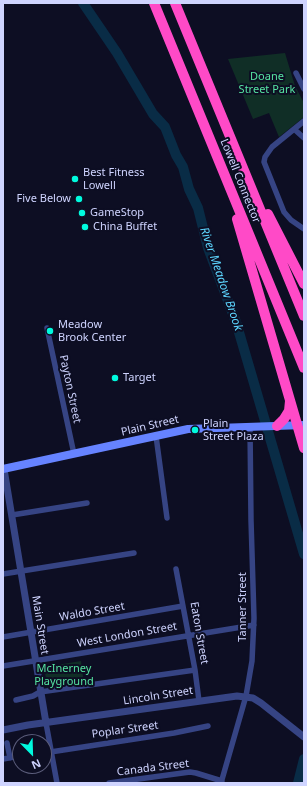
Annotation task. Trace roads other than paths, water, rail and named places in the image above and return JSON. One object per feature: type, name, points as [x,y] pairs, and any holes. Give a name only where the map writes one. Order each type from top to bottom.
[{"type":"highway","name":"Lowell Connector","points":[[154,3],[304,368]]},
{"type":"highway","name":"Lowell Connector","points":[[175,3],[304,316]]},
{"type":"highway","points":[[240,161],[304,284]]},
{"type":"highway","points":[[222,169],[290,401],[301,425],[304,448]]},
{"type":"highway","points":[[277,426],[287,414],[290,407],[290,401]]},
{"type":"main road","name":"Plain Street","points":[[4,469],[188,429],[301,425]]},
{"type":"street","points":[[296,73],[304,89]]},
{"type":"street","points":[[304,121],[267,152],[264,162],[284,212],[291,220],[304,228]]},
{"type":"street","points":[[294,129],[304,138]]},
{"type":"street","name":"Payton Street","points":[[47,328],[74,454]]},
{"type":"street","name":"Tanner Street","points":[[221,782],[246,696],[252,661],[254,625],[254,426]]},
{"type":"street","points":[[156,436],[167,518]]},
{"type":"street","name":"Main Street","points":[[4,469],[48,734]]},
{"type":"street","points":[[12,515],[87,503]]},
{"type":"street","points":[[3,574],[134,553]]},
{"type":"street","name":"Eaton Street","points":[[176,569],[189,635],[199,701]]},
{"type":"street","name":"Waldo Street","points":[[3,637],[183,606]]},
{"type":"street","name":"West London Street","points":[[3,666],[254,625]]},
{"type":"street","points":[[16,700],[33,696],[40,692],[195,670]]},
{"type":"street","name":"Lincoln Street","points":[[3,730],[228,696],[246,696],[253,698],[268,708],[302,736]]},
{"type":"street","name":"Poplar Street","points":[[52,752],[174,734],[208,726]]},
{"type":"street","points":[[3,760],[10,758],[7,743]]},
{"type":"street","name":"Main Street","points":[[52,757],[57,783]]},
{"type":"street","name":"Canada Street","points":[[109,783],[190,772],[221,782]]},
{"type":"waterway","name":"River Meadow Brook","points":[[83,3],[117,53],[153,114],[165,127],[176,155],[183,167],[189,189],[198,208],[208,248],[236,322],[304,554]]},
{"type":"waterway","name":"River Meadow Brook","points":[[298,783],[304,759]]},
{"type":"place","name":"Best Fitness Lowell","points":[[75,179]]},
{"type":"place","name":"Five Below","points":[[79,199]]},
{"type":"place","name":"GameStop","points":[[82,213]]},
{"type":"place","name":"China Buffet","points":[[85,227]]},
{"type":"place","name":"Meadow Brook Center","points":[[50,331]]},
{"type":"place","name":"Target","points":[[115,378]]},
{"type":"place","name":"Plain Street Plaza","points":[[195,430]]},
{"type":"park label","name":"Doane Street Park","points":[[267,83]]},
{"type":"park label","name":"McInerney Playground","points":[[64,675]]}]
